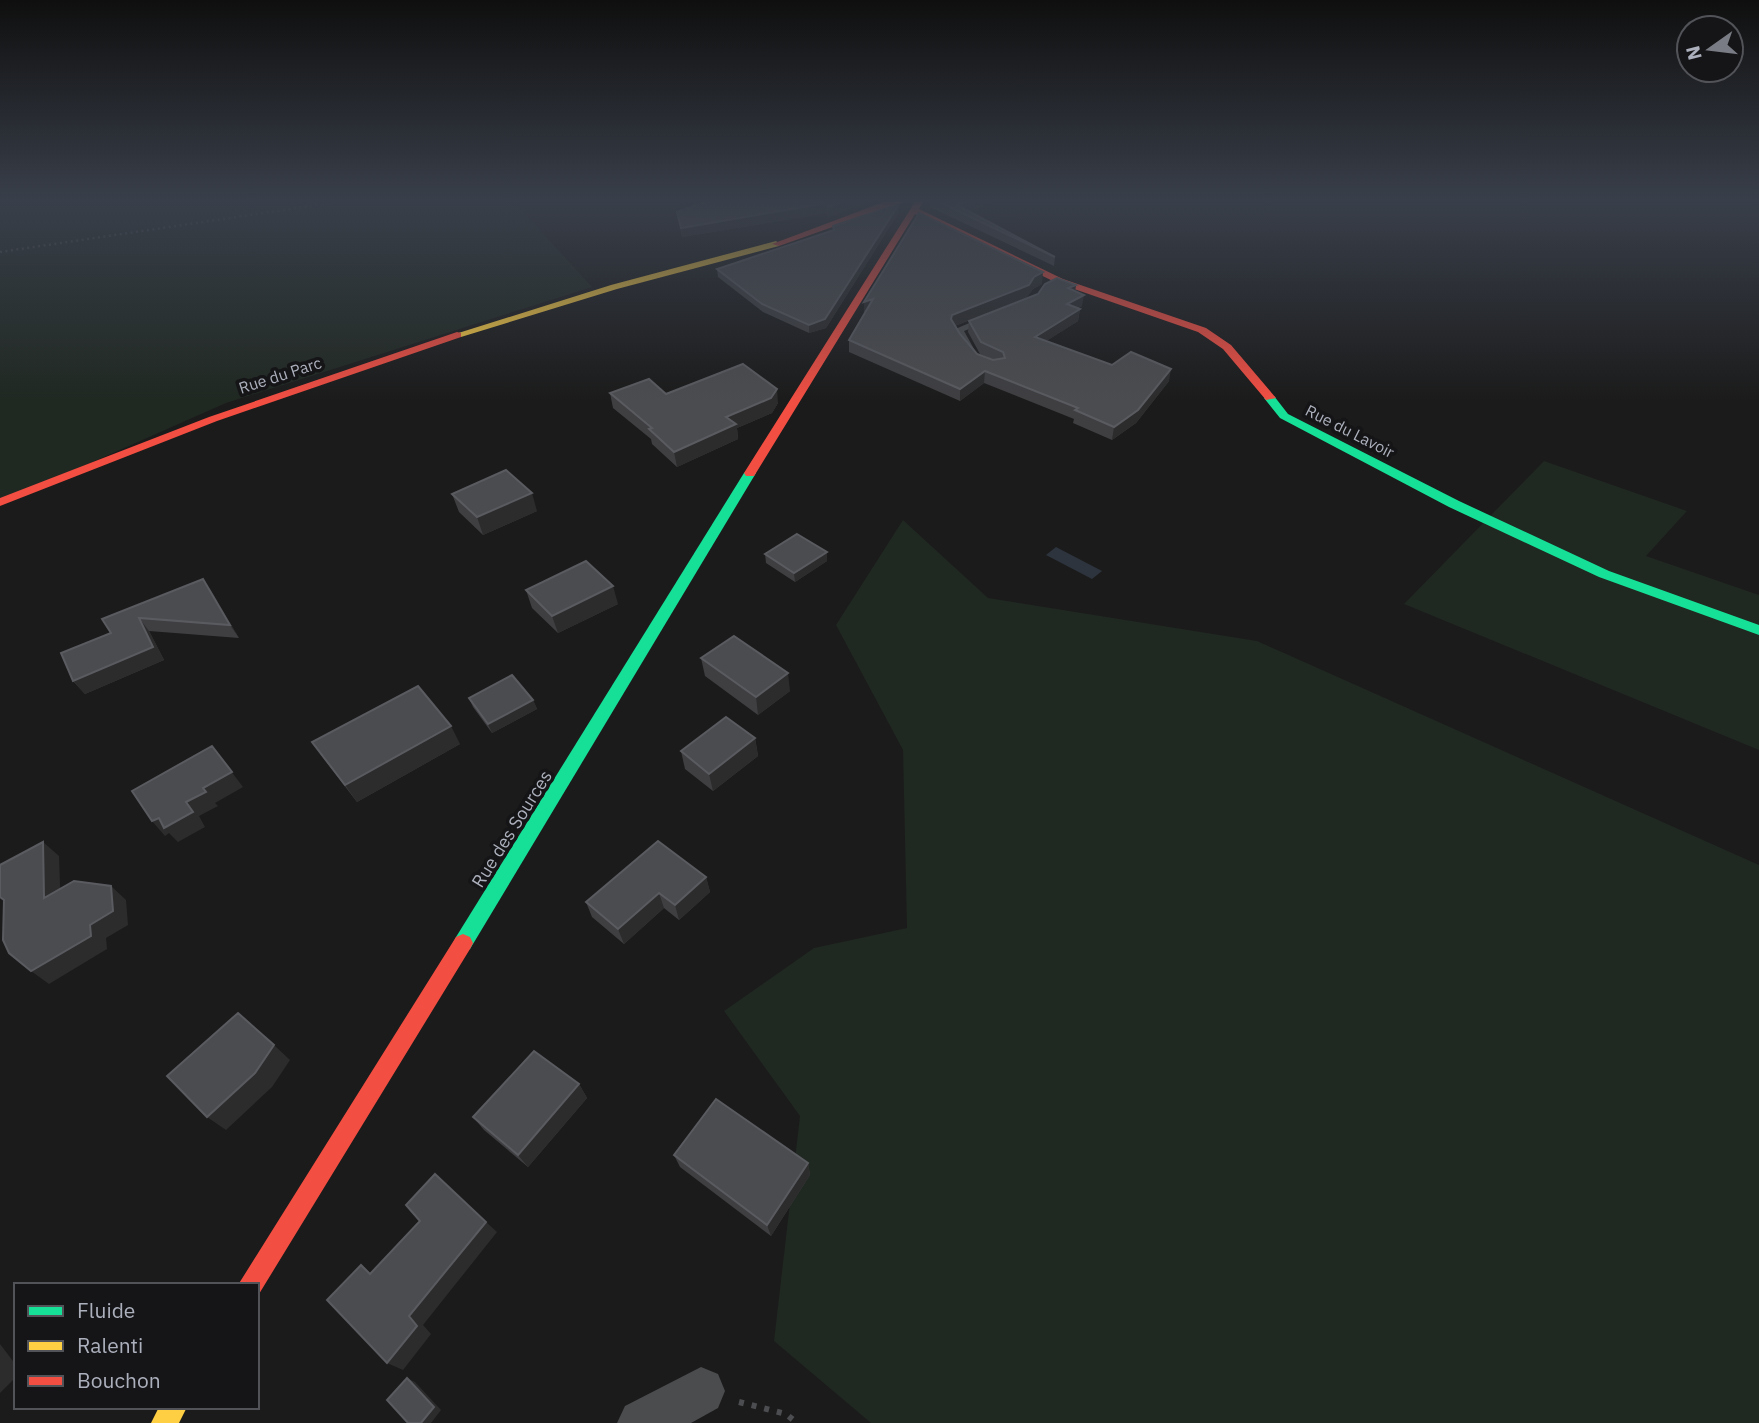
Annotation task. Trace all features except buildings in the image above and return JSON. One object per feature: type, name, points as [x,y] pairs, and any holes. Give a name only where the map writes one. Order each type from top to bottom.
[{"type":"street","name":"Rue du Parc","points":[[0,502],[238,407],[576,297],[683,268]]},
{"type":"street","name":"Rue des Sources","points":[[251,1283],[563,782],[875,268]]},
{"type":"street","name":"Rue du Lavoir","points":[[1027,268],[1055,284],[1202,330],[1227,347],[1253,382],[1284,416],[1454,504],[1604,574],[1759,630]]},
{"type":"street","points":[[642,1423],[701,1391]]},
{"type":"lane","points":[[985,363],[974,358],[958,330],[996,316]]},
{"type":"path","points":[[701,1391],[786,1415],[797,1423]]},
{"type":"shaded area","points":[[0,268],[575,268],[592,287],[226,403],[0,503]]},
{"type":"shaded area","points":[[1544,461],[1687,511],[1646,556],[1759,595],[1759,750],[1404,604]]},
{"type":"shaded area","points":[[903,520],[988,598],[1257,641],[1759,865],[1759,1423],[871,1423],[774,1341],[800,1116],[724,1011],[814,948],[907,928],[903,750],[836,625]]},
{"type":"shaded area","points":[[1056,547],[1102,571],[1092,579],[1046,555]]},
{"type":"traffic: fast","points":[[1270,398],[1284,416],[1454,504],[1604,574],[1759,630]]},
{"type":"traffic: fast","points":[[463,943],[750,473]]},
{"type":"traffic: slow","points":[[457,335],[684,268]]},
{"type":"traffic: slow","points":[[164,1423],[173,1409]]},
{"type":"traffic: jam","points":[[750,473],[878,268]]},
{"type":"traffic: jam","points":[[1034,268],[1060,281],[1202,330],[1227,347],[1270,398]]},
{"type":"traffic: jam","points":[[0,502],[213,419],[457,335]]},
{"type":"traffic: jam","points":[[251,1283],[463,943]]}]
